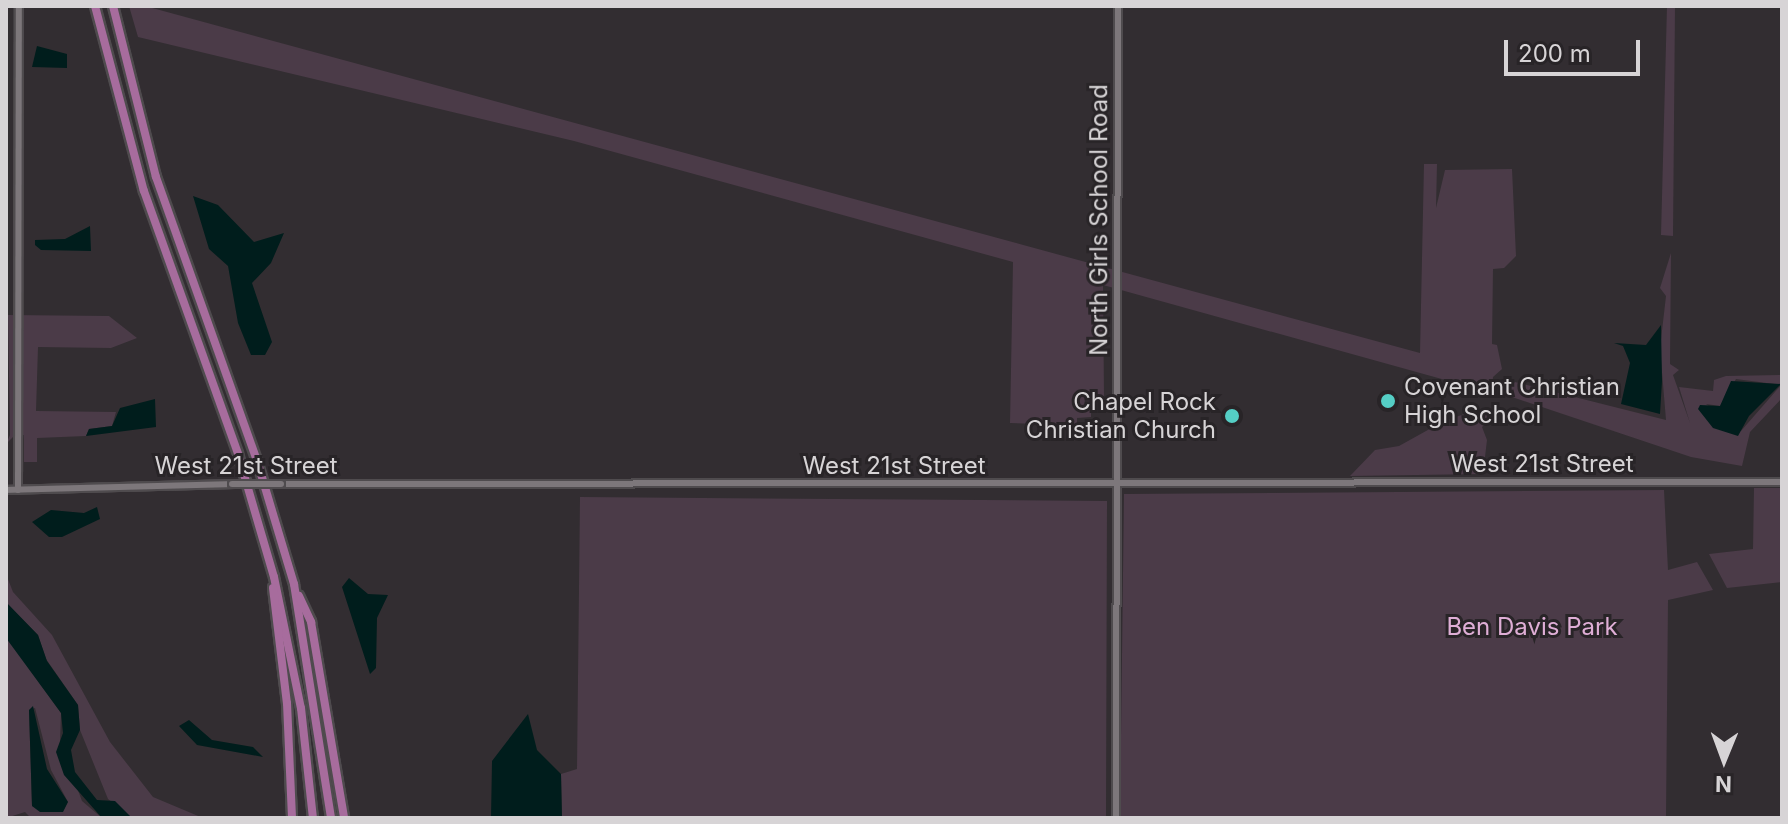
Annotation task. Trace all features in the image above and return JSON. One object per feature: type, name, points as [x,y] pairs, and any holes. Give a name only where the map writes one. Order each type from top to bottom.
[{"type":"highway","points":[[95,6],[144,191],[246,479],[274,577],[299,695],[313,818]]},
{"type":"highway","points":[[113,6],[156,177],[258,464],[294,584],[311,622],[344,818]]},
{"type":"highway","points":[[274,577],[272,609],[287,693],[292,818]]},
{"type":"highway","points":[[294,584],[331,818]]},
{"type":"street","points":[[18,490],[19,6]]},
{"type":"street","name":"North Girls School Road","points":[[1116,818],[1118,6]]},
{"type":"street","name":"West 21st Street","points":[[6,490],[232,484],[1782,482]]},
{"type":"green space","points":[[129,6],[145,6],[1420,353],[1424,164],[1437,164],[1436,208],[1445,170],[1512,169],[1516,256],[1504,268],[1493,269],[1492,344],[1497,345],[1502,369],[1493,377],[1492,393],[1103,285],[1104,396],[1091,397],[1091,417],[1077,418],[1077,425],[1010,423],[1013,262],[574,141],[138,37]]},
{"type":"green space","points":[[1667,6],[1675,6],[1673,236],[1661,235]]},
{"type":"green space","points":[[1671,253],[1670,364],[1679,370],[1673,375],[1690,423],[1679,387],[1713,391],[1714,380],[1726,376],[1782,375],[1782,398],[1750,432],[1742,466],[1691,457],[1503,394],[1515,382],[1666,420],[1660,348],[1666,296],[1660,288]],"holes":[[[1736,379],[1781,385],[1741,431],[1706,404],[1720,406]]]},
{"type":"green space","points":[[8,315],[109,316],[137,338],[111,348],[38,347],[36,411],[116,412],[112,426],[89,429],[86,436],[37,438],[37,462],[24,462],[24,435],[14,436],[6,444],[10,435]]},
{"type":"green space","points":[[1479,409],[1493,416],[1482,427],[1487,440],[1483,474],[1350,476],[1375,450],[1399,446],[1444,421]]},
{"type":"green space","points":[[1754,488],[1782,488],[1782,582],[1727,588],[1709,554],[1753,549]]},
{"type":"green space","name":"Ben Davis Park","points":[[1664,490],[1668,570],[1697,562],[1713,590],[1668,600],[1666,818],[1120,818],[1124,494]]},
{"type":"green space","points":[[580,497],[1107,501],[1106,818],[562,818],[561,774],[577,769]]},
{"type":"green space","points":[[6,574],[13,592],[52,635],[110,742],[153,797],[203,818],[132,818],[108,799],[80,730],[78,705],[46,659],[38,635],[6,603]]},
{"type":"green space","points":[[6,636],[61,713],[60,743],[82,801],[102,818],[31,818],[25,812],[6,818]],"holes":[[[35,708],[51,770],[68,802],[53,812],[32,806],[29,710]]]},
{"type":"shaded area","points":[[37,46],[67,54],[67,68],[32,67]]},
{"type":"shaded area","points":[[193,196],[218,205],[254,242],[284,233],[271,263],[252,283],[272,342],[265,355],[251,355],[238,323],[228,266],[209,249]]},
{"type":"shaded area","points":[[90,226],[91,251],[41,250],[35,245],[35,240],[65,239]]},
{"type":"shaded area","points":[[1661,325],[1660,414],[1621,404],[1630,363],[1623,346],[1614,343],[1646,345]]},
{"type":"shaded area","points":[[1731,381],[1781,384],[1749,416],[1738,436],[1713,428],[1698,409],[1700,405],[1720,406]]},
{"type":"shaded area","points":[[155,399],[156,427],[86,436],[89,429],[112,426],[120,408]]},
{"type":"shaded area","points":[[97,507],[100,519],[62,537],[49,537],[32,522],[51,510],[84,513]]},
{"type":"shaded area","points":[[349,578],[368,594],[388,595],[377,618],[376,668],[370,674],[342,587]]},
{"type":"shaded area","points":[[6,602],[38,635],[47,661],[78,705],[80,730],[71,750],[75,772],[97,800],[115,801],[132,818],[102,818],[64,775],[56,752],[63,733],[61,713],[6,638]]},
{"type":"shaded area","points":[[33,706],[47,769],[68,802],[63,812],[40,812],[32,806],[29,710]]},
{"type":"shaded area","points":[[528,714],[537,750],[561,774],[562,818],[491,818],[492,761]]},
{"type":"shaded area","points":[[189,720],[212,740],[253,747],[263,757],[197,745],[179,726]]},
{"type":"place","name":"Covenant Christian High School","points":[[1388,401]]},
{"type":"place","name":"Chapel Rock Christian Church","points":[[1232,416]]}]
